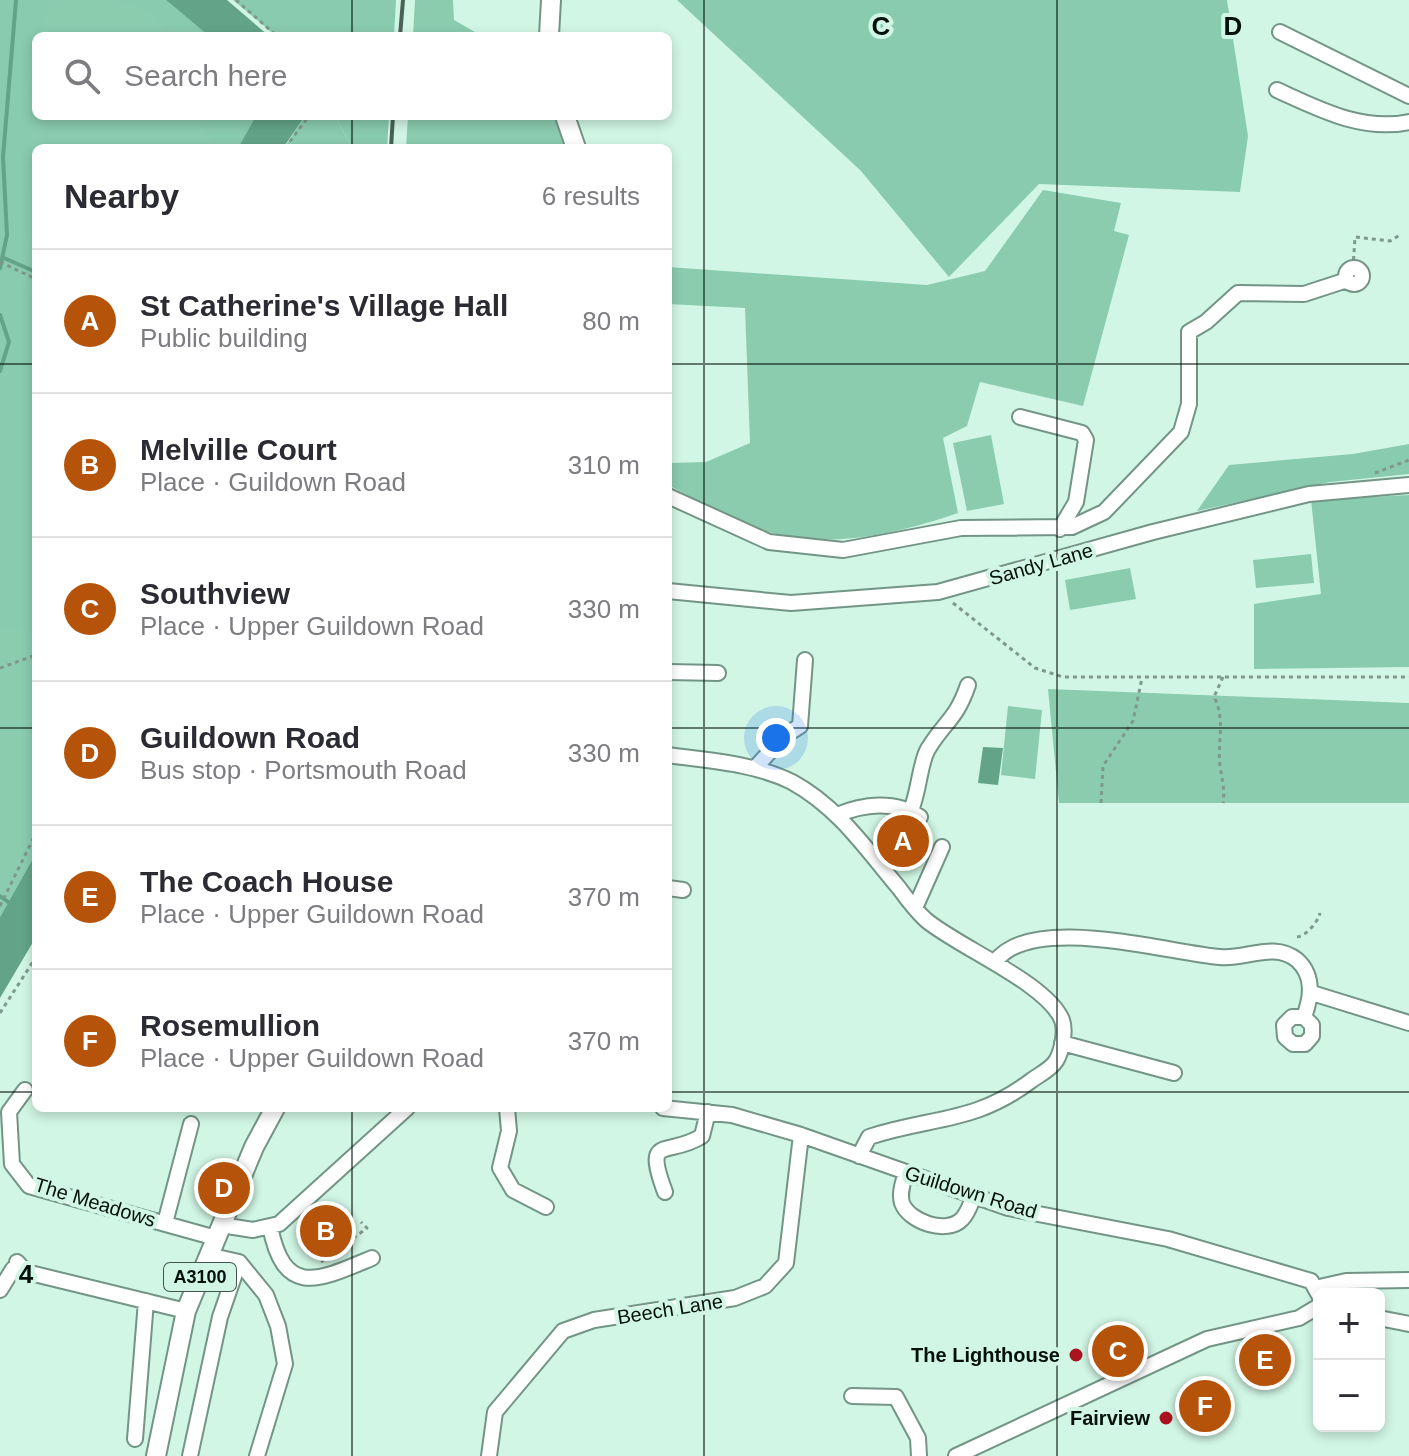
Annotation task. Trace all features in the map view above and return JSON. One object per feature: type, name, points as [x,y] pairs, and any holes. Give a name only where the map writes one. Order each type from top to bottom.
[{"type":"main road","points":[[549,32],[551,0]]},
{"type":"main road","points":[[566,120],[575,144]]},
{"type":"main road","name":"A3100","points":[[156,1456],[186,1311],[254,1147],[273,1112]]},
{"type":"street","points":[[1280,32],[1409,96]]},
{"type":"street","points":[[1277,90],[1357,122],[1388,127],[1409,122]]},
{"type":"street","points":[[672,498],[769,542],[843,550],[961,528],[1060,529],[1104,512],[1181,432],[1189,404],[1189,332],[1238,293],[1304,294],[1350,274]]},
{"type":"street","points":[[1020,417],[1082,433],[1086,440],[1076,502],[1060,529]]},
{"type":"street","name":"Sandy Lane","points":[[672,591],[791,603],[938,592],[1153,532],[1309,494],[1409,485]]},
{"type":"street","points":[[755,768],[784,736],[800,726],[805,660]]},
{"type":"street","points":[[672,672],[718,673]]},
{"type":"street","points":[[837,815],[854,807],[876,805],[915,813],[927,750],[953,721],[968,685]]},
{"type":"street","points":[[672,756],[755,768],[790,782],[827,804],[915,908],[952,940],[995,962],[1047,1001],[1062,1020],[1062,1043],[1055,1063],[1005,1101],[982,1111],[901,1127],[869,1137],[859,1156]]},
{"type":"street","points":[[915,908],[942,847]]},
{"type":"street","points":[[995,962],[1003,952],[1017,945],[1069,938],[1127,940],[1222,958],[1277,951],[1297,961],[1308,977],[1312,993],[1304,1017]]},
{"type":"street","points":[[1312,993],[1409,1023]]},
{"type":"street","points":[[1062,1043],[1174,1073]]},
{"type":"street","name":"The Meadows","points":[[25,1090],[9,1112],[12,1164],[29,1186],[165,1223],[218,1231]]},
{"type":"street","name":"Guildown Road","points":[[672,1109],[732,1115],[801,1135],[1008,1208],[1168,1239],[1311,1281],[1315,1288]]},
{"type":"street","points":[[218,1231],[253,1230],[279,1224],[403,1112]]},
{"type":"street","points":[[507,1112],[509,1131],[500,1168],[513,1190],[546,1207]]},
{"type":"street","points":[[665,1192],[655,1166],[657,1155],[664,1148],[702,1136],[708,1112]]},
{"type":"street","points":[[165,1223],[191,1124]]},
{"type":"street","name":"Beech Lane","points":[[489,1456],[495,1412],[563,1331],[594,1320],[735,1298],[765,1286],[786,1263],[801,1135]]},
{"type":"street","points":[[906,1172],[900,1193],[903,1205],[919,1221],[954,1225],[963,1219],[974,1196]]},
{"type":"street","points":[[270,1226],[280,1261],[286,1271],[299,1278],[327,1277],[372,1258]]},
{"type":"street","points":[[208,1255],[239,1262],[266,1295],[278,1326],[285,1364],[257,1456]]},
{"type":"street","points":[[190,1456],[220,1317],[239,1262]]},
{"type":"street","points":[[0,1290],[15,1266],[26,1272],[186,1311]]},
{"type":"street","points":[[1328,1288],[1346,1281],[1409,1280]]},
{"type":"street","points":[[135,1439],[146,1301]]},
{"type":"street","points":[[956,1456],[1207,1339],[1299,1318],[1313,1310]]},
{"type":"street","points":[[1385,1319],[1409,1324]]},
{"type":"street","points":[[852,1396],[896,1397],[918,1438],[919,1456]]},
{"type":"path","points":[[236,0],[272,32]]},
{"type":"path","points":[[288,144],[306,120]]},
{"type":"path","points":[[1350,274],[1355,237],[1390,241],[1400,235]]},
{"type":"path","points":[[0,262],[32,277]]},
{"type":"path","points":[[938,592],[1035,668],[1063,677],[1409,677]]},
{"type":"path","points":[[0,668],[32,656]]},
{"type":"path","points":[[1101,803],[1103,766],[1118,749],[1133,721],[1142,677]]},
{"type":"path","points":[[1223,677],[1214,697],[1221,710],[1219,765],[1226,781],[1223,803]]},
{"type":"path","points":[[2,902],[32,841]]},
{"type":"path","points":[[1297,937],[1304,935],[1318,920],[1320,913]]},
{"type":"path","points":[[0,1013],[32,963]]},
{"type":"path","points":[[299,1278],[367,1228],[361,1222]]},
{"type":"path","points":[[337,1239],[342,1246]]},
{"type":"shaded area","points":[[0,0],[166,0],[204,32],[32,32],[32,120],[254,120],[240,144],[32,144],[32,860],[0,917]]},
{"type":"shaded area","points":[[0,0],[50,0],[44,32],[32,32],[32,55],[23,97],[33,120],[26,248],[20,280],[32,293],[32,632],[0,625]]},
{"type":"shaded area","points":[[118,0],[166,0],[204,32],[166,32],[148,11]]},
{"type":"shaded area","points":[[166,0],[227,0],[264,32],[204,32]]},
{"type":"shaded area","points":[[233,0],[396,0],[394,32],[271,32]]},
{"type":"shaded area","points":[[415,0],[453,0],[454,20],[475,32],[413,32]]},
{"type":"shaded area","points":[[677,0],[1227,0],[1248,136],[1240,192],[1039,184],[949,277],[861,171]]},
{"type":"shaded area","points":[[198,120],[254,120],[240,144],[213,144]]},
{"type":"shaded area","points":[[254,120],[302,120],[286,144],[240,144]]},
{"type":"shaded area","points":[[302,120],[337,120],[350,144],[287,144]]},
{"type":"shaded area","points":[[337,120],[389,120],[387,144],[350,144]]},
{"type":"shaded area","points":[[408,120],[555,120],[564,144],[406,144]]},
{"type":"shaded area","points":[[1043,190],[1121,203],[1114,231],[1129,235],[1083,406],[980,382],[967,426],[943,438],[958,513],[882,534],[829,540],[802,538],[751,526],[672,487],[672,463],[706,462],[750,443],[745,308],[672,304],[672,267],[927,285],[985,271]]},
{"type":"shaded area","points":[[991,435],[1004,504],[967,511],[953,443]]},
{"type":"shaded area","points":[[1409,444],[1409,474],[1330,482],[1197,511],[1229,465],[1353,454]]},
{"type":"shaded area","points":[[1409,495],[1409,667],[1254,669],[1254,604],[1321,594],[1311,500]]},
{"type":"shaded area","points":[[1311,554],[1314,583],[1256,588],[1253,560]]},
{"type":"shaded area","points":[[1130,568],[1136,599],[1070,610],[1065,580]]},
{"type":"shaded area","points":[[1048,689],[1409,703],[1409,803],[1059,803]]},
{"type":"shaded area","points":[[1008,706],[1042,710],[1035,779],[1001,775]]},
{"type":"shaded area","points":[[983,747],[1003,748],[998,785],[978,783]]},
{"type":"shaded area","points":[[32,860],[32,944],[0,998],[0,917]]},
{"type":"waterway","points":[[0,268],[7,235],[3,157],[16,0]]},
{"type":"waterway","points":[[4,258],[32,270]]},
{"type":"waterway","points":[[0,315],[9,342],[0,371]]},
{"type":"waterway","points":[[0,896],[11,904]]},
{"type":"railway","points":[[400,32],[403,0]]},
{"type":"railway","points":[[391,144],[393,120]]},
{"type":"place","name":"St Catherine's Village Hall","points":[[903,841]]},
{"type":"place","name":"Guildown Road","points":[[224,1188]]},
{"type":"place","name":"Melville Court","points":[[326,1231]]},
{"type":"place","name":"Southview","points":[[1118,1351]]},
{"type":"place","name":"The Lighthouse","points":[[1076,1355]]},
{"type":"place","name":"The Coach House","points":[[1265,1360]]},
{"type":"place","name":"Rosemullion","points":[[1205,1406]]},
{"type":"place","name":"Fairview","points":[[1166,1418]]}]
